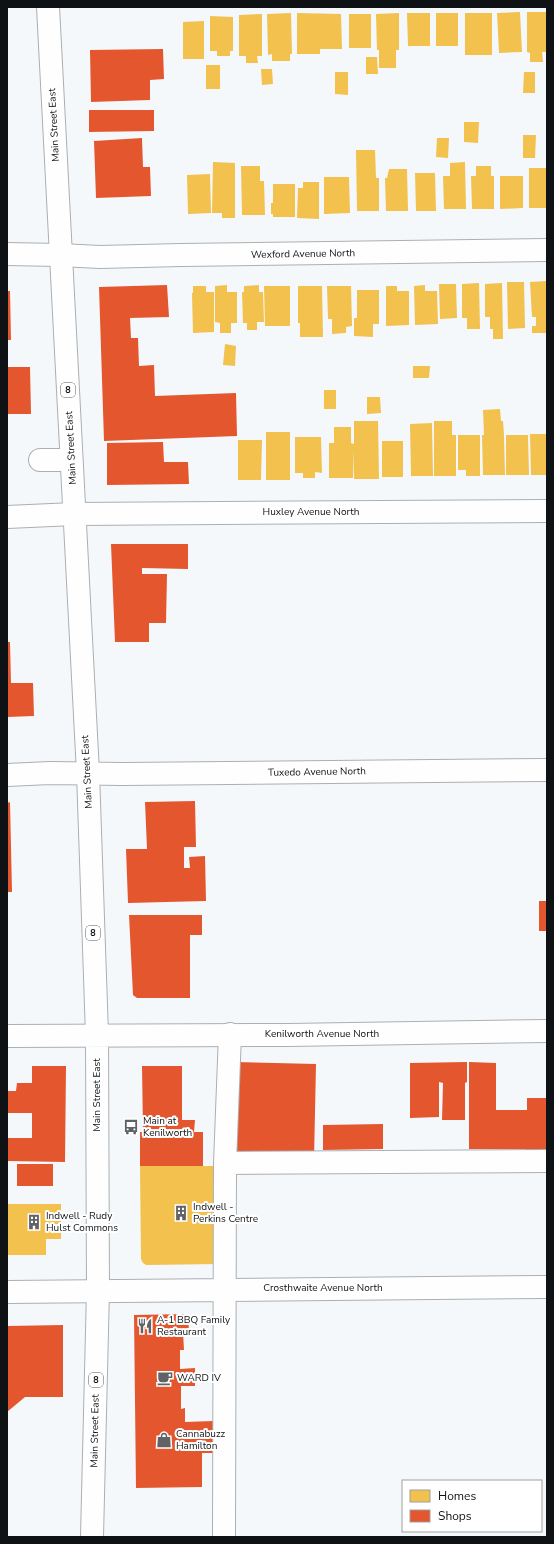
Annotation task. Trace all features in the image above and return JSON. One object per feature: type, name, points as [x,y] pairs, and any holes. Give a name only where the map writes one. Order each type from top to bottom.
[{"type":"street","name":"Main Street East","points":[[48,7],[88,773],[97,1035],[98,1290],[92,1537]]},
{"type":"street","name":"Wexford Avenue North","points":[[7,254],[60,254],[100,257],[547,250]]},
{"type":"street","points":[[40,460],[71,460]]},
{"type":"street","name":"Huxley Avenue North","points":[[7,517],[74,514],[547,511]]},
{"type":"street","name":"Tuxedo Avenue North","points":[[7,775],[50,773],[136,774],[547,770]]},
{"type":"street","name":"Kenilworth Avenue North","points":[[7,1036],[230,1034],[288,1035],[547,1031]]},
{"type":"street","points":[[224,1537],[226,1163],[230,1034]]},
{"type":"street","points":[[226,1163],[547,1161]]},
{"type":"street","name":"Crosthwaite Avenue North","points":[[7,1292],[547,1287]]},
{"type":"building: Homes","points":[[520,12],[522,52],[499,53],[497,13]]},
{"type":"building: Homes","points":[[527,12],[547,12],[547,52],[542,52],[543,62],[530,62],[530,53],[527,52]]},
{"type":"building: Homes","points":[[291,13],[292,54],[290,54],[290,61],[272,61],[272,54],[268,55],[267,14]]},
{"type":"building: Homes","points":[[297,13],[341,14],[342,49],[320,49],[320,54],[297,54]]},
{"type":"building: Homes","points":[[399,13],[399,50],[396,50],[396,68],[379,68],[376,14]]},
{"type":"building: Homes","points":[[407,13],[430,13],[430,46],[408,46]]},
{"type":"building: Homes","points":[[436,13],[458,13],[458,46],[436,46]]},
{"type":"building: Homes","points":[[465,13],[492,13],[492,55],[465,55]]},
{"type":"building: Homes","points":[[262,14],[262,56],[257,56],[258,63],[246,63],[246,56],[239,56],[239,15]]},
{"type":"building: Homes","points":[[349,14],[371,14],[371,48],[349,48]]},
{"type":"building: Homes","points":[[210,16],[233,17],[233,51],[230,51],[230,56],[217,56],[217,51],[210,51]]},
{"type":"building: Homes","points":[[204,21],[204,59],[183,59],[183,22]]},
{"type":"building: Homes","points":[[366,57],[377,57],[378,74],[366,74]]},
{"type":"building: Homes","points":[[206,65],[220,65],[220,89],[206,89]]},
{"type":"building: Homes","points":[[261,69],[272,69],[273,84],[262,85]]},
{"type":"building: Homes","points":[[335,72],[348,72],[348,95],[335,94]]},
{"type":"building: Homes","points":[[524,72],[535,72],[535,93],[523,93]]},
{"type":"building: Homes","points":[[464,122],[479,122],[478,143],[464,142]]},
{"type":"building: Homes","points":[[523,135],[536,135],[535,158],[523,158]]},
{"type":"building: Homes","points":[[437,138],[449,138],[448,158],[436,157]]},
{"type":"building: Homes","points":[[356,150],[375,150],[376,178],[379,178],[379,211],[357,211]]},
{"type":"building: Homes","points":[[213,162],[235,163],[235,218],[222,218],[222,213],[212,213]]},
{"type":"building: Homes","points":[[465,162],[466,209],[444,209],[443,176],[450,176],[450,163]]},
{"type":"building: Homes","points":[[241,166],[260,166],[260,181],[264,181],[265,215],[242,215]]},
{"type":"building: Homes","points":[[476,166],[491,166],[491,176],[494,176],[494,209],[472,209],[471,176],[476,176]]},
{"type":"building: Homes","points":[[529,168],[547,168],[547,208],[529,208]]},
{"type":"building: Homes","points":[[389,169],[407,169],[408,211],[386,211],[385,178],[387,178]]},
{"type":"building: Homes","points":[[415,173],[435,173],[436,211],[416,211]]},
{"type":"building: Homes","points":[[210,174],[211,213],[188,214],[187,175]]},
{"type":"building: Homes","points":[[500,176],[523,176],[523,208],[500,209]]},
{"type":"building: Homes","points":[[324,177],[349,177],[350,213],[324,214]]},
{"type":"building: Homes","points":[[303,182],[319,182],[319,219],[297,218],[298,188],[303,188]]},
{"type":"building: Homes","points":[[273,184],[295,184],[295,217],[273,217],[273,214],[271,214],[271,203],[273,203]]},
{"type":"building: Homes","points":[[547,281],[547,333],[532,333],[532,326],[536,326],[536,317],[532,317],[530,282]]},
{"type":"building: Homes","points":[[507,282],[524,282],[525,328],[508,329]]},
{"type":"building: Homes","points":[[479,283],[480,329],[467,329],[467,318],[462,318],[462,284]]},
{"type":"building: Homes","points":[[502,283],[503,339],[493,339],[493,329],[490,329],[490,317],[485,317],[485,284]]},
{"type":"building: Homes","points":[[439,284],[456,284],[457,318],[440,319]]},
{"type":"building: Homes","points":[[227,285],[227,292],[237,292],[237,323],[231,323],[231,333],[220,333],[220,323],[215,322],[215,286]]},
{"type":"building: Homes","points":[[259,285],[259,292],[263,292],[264,322],[257,322],[257,330],[247,330],[247,323],[243,323],[242,292],[244,292],[244,286]]},
{"type":"building: Homes","points":[[425,285],[425,291],[437,291],[438,324],[415,325],[414,286]]},
{"type":"building: Homes","points":[[193,286],[206,286],[206,292],[214,292],[214,332],[193,333]]},
{"type":"building: Homes","points":[[264,286],[290,286],[290,326],[265,326]]},
{"type":"building: Homes","points":[[298,286],[322,286],[323,337],[300,337],[300,323],[298,323]]},
{"type":"building: Homes","points":[[327,286],[351,286],[352,326],[346,327],[346,333],[332,334],[332,319],[328,319]]},
{"type":"building: Homes","points":[[386,286],[397,286],[397,291],[409,291],[409,325],[386,326]]},
{"type":"building: Homes","points":[[357,290],[379,290],[379,324],[373,324],[373,337],[354,336],[354,318],[357,318]]},
{"type":"building: Homes","points":[[225,344],[236,346],[235,366],[223,365]]},
{"type":"building: Homes","points":[[413,366],[430,366],[429,378],[413,378]]},
{"type":"building: Homes","points":[[324,390],[336,390],[336,409],[324,409]]},
{"type":"building: Homes","points":[[367,397],[380,397],[381,413],[367,414]]},
{"type":"building: Homes","points":[[500,409],[501,421],[503,421],[505,475],[483,475],[483,410]]},
{"type":"building: Homes","points":[[354,421],[378,421],[379,479],[354,479],[354,450],[353,478],[329,478],[329,443],[334,443],[334,427],[351,427],[351,443],[354,444]]},
{"type":"building: Homes","points":[[434,421],[452,421],[452,435],[456,435],[456,476],[434,476]]},
{"type":"building: Homes","points":[[432,423],[433,476],[411,476],[410,424]]},
{"type":"building: Homes","points":[[266,432],[290,432],[290,480],[266,480]]},
{"type":"building: Homes","points":[[530,434],[547,434],[547,475],[531,475]]},
{"type":"building: Homes","points":[[458,435],[480,435],[480,476],[466,476],[466,470],[458,470]]},
{"type":"building: Homes","points":[[506,435],[528,435],[529,475],[506,475]]},
{"type":"building: Homes","points":[[295,437],[321,437],[322,473],[315,472],[315,478],[303,478],[303,473],[295,473]]},
{"type":"building: Homes","points":[[238,440],[262,440],[261,480],[238,480]]},
{"type":"building: Homes","points":[[382,441],[403,441],[403,477],[382,477]]},
{"type":"building: Homes","name":"Indwell - Perkins Centre","points":[[140,1166],[222,1166],[220,1264],[146,1265],[143,1263],[141,1259]]},
{"type":"building: Homes","name":"Indwell - Rudy Hulst Commons","points":[[7,1204],[61,1204],[61,1239],[46,1239],[46,1255],[7,1255]]},
{"type":"building: Shops","points":[[163,49],[164,79],[150,80],[150,100],[91,102],[90,50]]},
{"type":"building: Shops","points":[[89,110],[154,110],[154,131],[89,132]]},
{"type":"building: Shops","points":[[142,138],[143,167],[150,167],[151,196],[96,198],[94,141]]},
{"type":"building: Shops","points":[[167,285],[169,317],[130,318],[131,338],[138,338],[139,366],[154,365],[155,396],[236,393],[237,436],[104,441],[99,287]]},
{"type":"building: Shops","points":[[7,291],[10,291],[11,340],[7,340]]},
{"type":"building: Shops","points":[[7,367],[30,367],[31,414],[7,414]]},
{"type":"building: Shops","points":[[163,442],[164,462],[188,462],[189,484],[107,485],[107,443]]},
{"type":"building: Shops","points":[[111,544],[188,544],[188,569],[142,568],[142,574],[167,574],[166,623],[149,623],[149,642],[115,642]]},
{"type":"building: Shops","points":[[7,642],[10,642],[11,683],[33,683],[34,716],[7,717]]},
{"type":"building: Shops","points":[[195,801],[196,847],[184,847],[184,868],[190,868],[189,857],[205,856],[206,901],[128,903],[126,849],[147,849],[145,802]]},
{"type":"building: Shops","points":[[10,802],[12,892],[7,892],[7,803]]},
{"type":"building: Shops","points":[[539,901],[547,901],[547,931],[539,931]]},
{"type":"building: Shops","points":[[129,915],[202,915],[202,935],[190,935],[190,998],[137,998],[133,995]]},
{"type":"building: Shops","points":[[235,1062],[316,1064],[314,1160],[233,1159]]},
{"type":"building: Shops","points":[[467,1062],[467,1082],[465,1083],[465,1120],[442,1120],[443,1083],[439,1082],[439,1117],[410,1118],[410,1063]]},
{"type":"building: Shops","points":[[469,1062],[496,1063],[496,1110],[527,1110],[527,1098],[547,1098],[547,1155],[526,1155],[526,1149],[469,1149]]},
{"type":"building: Shops","points":[[32,1066],[66,1066],[65,1162],[8,1161],[8,1138],[32,1138],[32,1113],[7,1113],[7,1091],[16,1091],[17,1083],[32,1083]]},
{"type":"building: Shops","points":[[142,1066],[182,1066],[182,1120],[195,1120],[194,1132],[203,1132],[203,1166],[140,1166],[140,1132],[143,1132]]},
{"type":"building: Shops","points":[[383,1124],[383,1149],[323,1150],[323,1125]]},
{"type":"building: Shops","points":[[17,1164],[53,1164],[53,1186],[17,1186]]},
{"type":"building: Shops","points":[[188,1314],[189,1332],[183,1332],[184,1350],[180,1350],[180,1369],[195,1368],[195,1386],[181,1386],[181,1409],[185,1408],[185,1422],[213,1421],[214,1453],[202,1453],[202,1487],[136,1488],[134,1315]]},
{"type":"building: Shops","points":[[63,1325],[63,1397],[25,1397],[7,1412],[7,1326]]},
{"type":"place","name":"Main at Kenilworth","points":[[131,1127]]},
{"type":"place","name":"Indwell - Perkins Centre","points":[[181,1213]]},
{"type":"place","name":"Indwell - Rudy Hulst Commons","points":[[34,1222]]},
{"type":"place","name":"A-1 BBQ Family Restaurant","points":[[145,1326]]},
{"type":"place","name":"WARD IV","points":[[165,1378]]},
{"type":"place","name":"Cannabuzz Hamilton","points":[[164,1440]]}]
